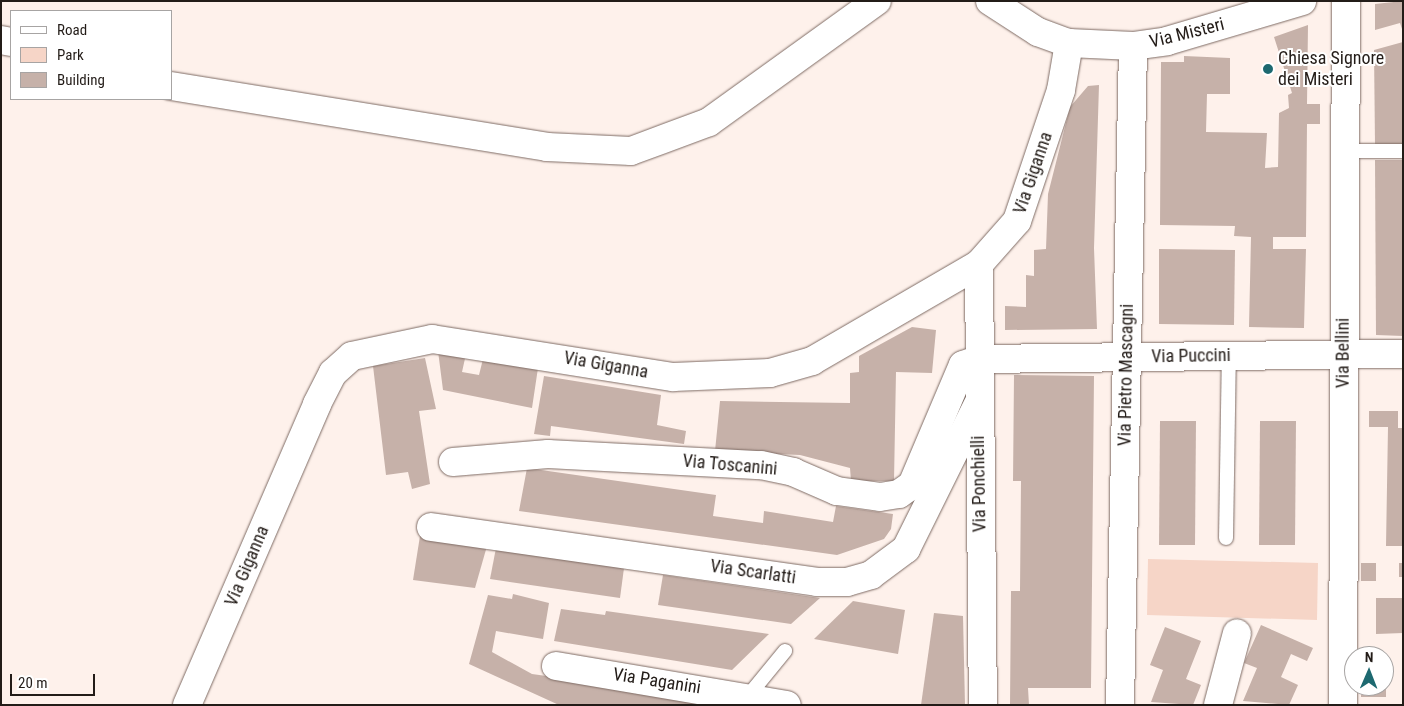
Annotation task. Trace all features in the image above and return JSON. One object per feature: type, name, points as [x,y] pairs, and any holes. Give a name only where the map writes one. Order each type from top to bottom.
[{"type":"street","points":[[172,86],[547,147],[631,151],[709,122],[877,1]]},
{"type":"street","name":"Via Misteri","points":[[990,1],[1038,32],[1069,43],[1133,46],[1167,42],[1302,1]]},
{"type":"street","name":"Via Bellini","points":[[1343,705],[1346,1]]},
{"type":"street","name":"Via Giganna","points":[[187,705],[318,404],[334,373],[352,356],[432,339],[673,376],[770,374],[812,361],[978,264],[1017,221],[1061,90],[1069,43]]},
{"type":"street","name":"Via Pietro Mascagni","points":[[1120,705],[1133,46]]},
{"type":"street","name":"Via Ponchielli","points":[[978,264],[980,359],[978,404],[984,705]]},
{"type":"street","name":"Via Puccini","points":[[980,359],[1403,354]]},
{"type":"street","name":"Via Toscanini","points":[[453,462],[548,454],[761,465],[858,496],[900,494],[912,485],[963,366],[980,359]]},
{"type":"street","name":"Via Scarlatti","points":[[431,527],[817,582],[847,582],[871,576],[906,549],[978,404]]},
{"type":"street","points":[[1218,705],[1236,633]]},
{"type":"street","name":"Via Paganini","points":[[556,666],[743,700],[787,705]]},
{"type":"lane","points":[[1344,151],[1403,151]]},
{"type":"lane","points":[[1226,538],[1228,356]]},
{"type":"lane","points":[[743,700],[785,651]]},
{"type":"green space","points":[[1148,559],[1318,563],[1317,620],[1147,615]]},
{"type":"building","points":[[1403,1],[1403,32],[1400,23],[1375,30],[1375,4]]},
{"type":"building","points":[[1308,25],[1307,104],[1320,104],[1320,124],[1307,124],[1306,237],[1273,237],[1273,249],[1306,249],[1304,328],[1249,327],[1251,237],[1234,236],[1235,226],[1160,225],[1161,62],[1184,62],[1184,56],[1230,58],[1230,94],[1207,94],[1206,132],[1267,133],[1265,168],[1278,167],[1279,113],[1289,108],[1288,95],[1292,93],[1274,37]]},
{"type":"building","points":[[1403,42],[1403,145],[1375,144],[1374,50]]},
{"type":"building","points":[[1099,85],[1094,248],[1097,329],[1005,330],[1005,306],[1026,307],[1026,275],[1034,276],[1034,250],[1046,249],[1048,194],[1070,107],[1088,86]]},
{"type":"building","points":[[1375,160],[1403,160],[1403,336],[1376,335]]},
{"type":"building","points":[[1159,249],[1235,250],[1234,325],[1159,324]]},
{"type":"building","points":[[912,327],[936,330],[932,373],[896,372],[894,481],[851,481],[850,468],[800,455],[715,451],[720,401],[850,403],[850,373],[859,372],[859,356]]},
{"type":"building","points":[[438,351],[466,354],[462,372],[479,375],[483,359],[538,368],[532,408],[443,390]]},
{"type":"building","points":[[425,358],[436,409],[419,411],[430,484],[412,489],[408,472],[386,475],[373,366]]},
{"type":"building","points":[[1014,375],[1094,376],[1091,688],[1028,688],[1029,705],[1010,705],[1011,591],[1020,591],[1021,481],[1013,481]]},
{"type":"building","points":[[544,376],[661,395],[657,425],[686,431],[684,444],[551,426],[550,436],[534,434]]},
{"type":"building","points":[[1369,411],[1398,411],[1398,428],[1403,428],[1403,546],[1386,546],[1388,427],[1369,427]]},
{"type":"building","points":[[1160,421],[1196,421],[1195,545],[1159,545]]},
{"type":"building","points":[[1260,421],[1296,421],[1295,545],[1259,545]]},
{"type":"building","points":[[527,468],[716,495],[713,516],[763,523],[764,511],[833,522],[836,506],[893,514],[891,529],[884,539],[837,555],[519,511]]},
{"type":"building","points":[[420,536],[487,546],[475,588],[413,580]]},
{"type":"building","points":[[496,548],[624,568],[620,598],[490,579]]},
{"type":"building","points":[[1361,563],[1376,563],[1376,581],[1361,581]]},
{"type":"building","points":[[1399,563],[1403,563],[1403,577],[1399,577]]},
{"type":"building","points":[[663,575],[820,598],[791,624],[658,605]]},
{"type":"building","points":[[513,594],[549,603],[543,639],[496,631],[492,652],[532,674],[704,698],[703,705],[559,705],[469,664],[488,595],[512,599]]},
{"type":"building","points":[[1376,598],[1403,598],[1403,633],[1376,634]]},
{"type":"building","points":[[853,601],[905,610],[898,654],[814,639]]},
{"type":"building","points":[[561,609],[605,615],[606,611],[769,634],[732,670],[554,641]]},
{"type":"building","points":[[934,613],[963,616],[965,705],[921,705]]},
{"type":"building","points":[[1261,625],[1313,648],[1307,661],[1291,654],[1281,677],[1298,685],[1289,705],[1243,701],[1257,668],[1244,663]]},
{"type":"building","points":[[1165,627],[1201,641],[1186,679],[1201,685],[1193,705],[1151,702],[1163,670],[1150,665]]},
{"type":"building","points":[[1361,696],[1386,696],[1386,697]]},
{"type":"place","name":"Chiesa Signore dei Misteri","points":[[1268,69]]}]
